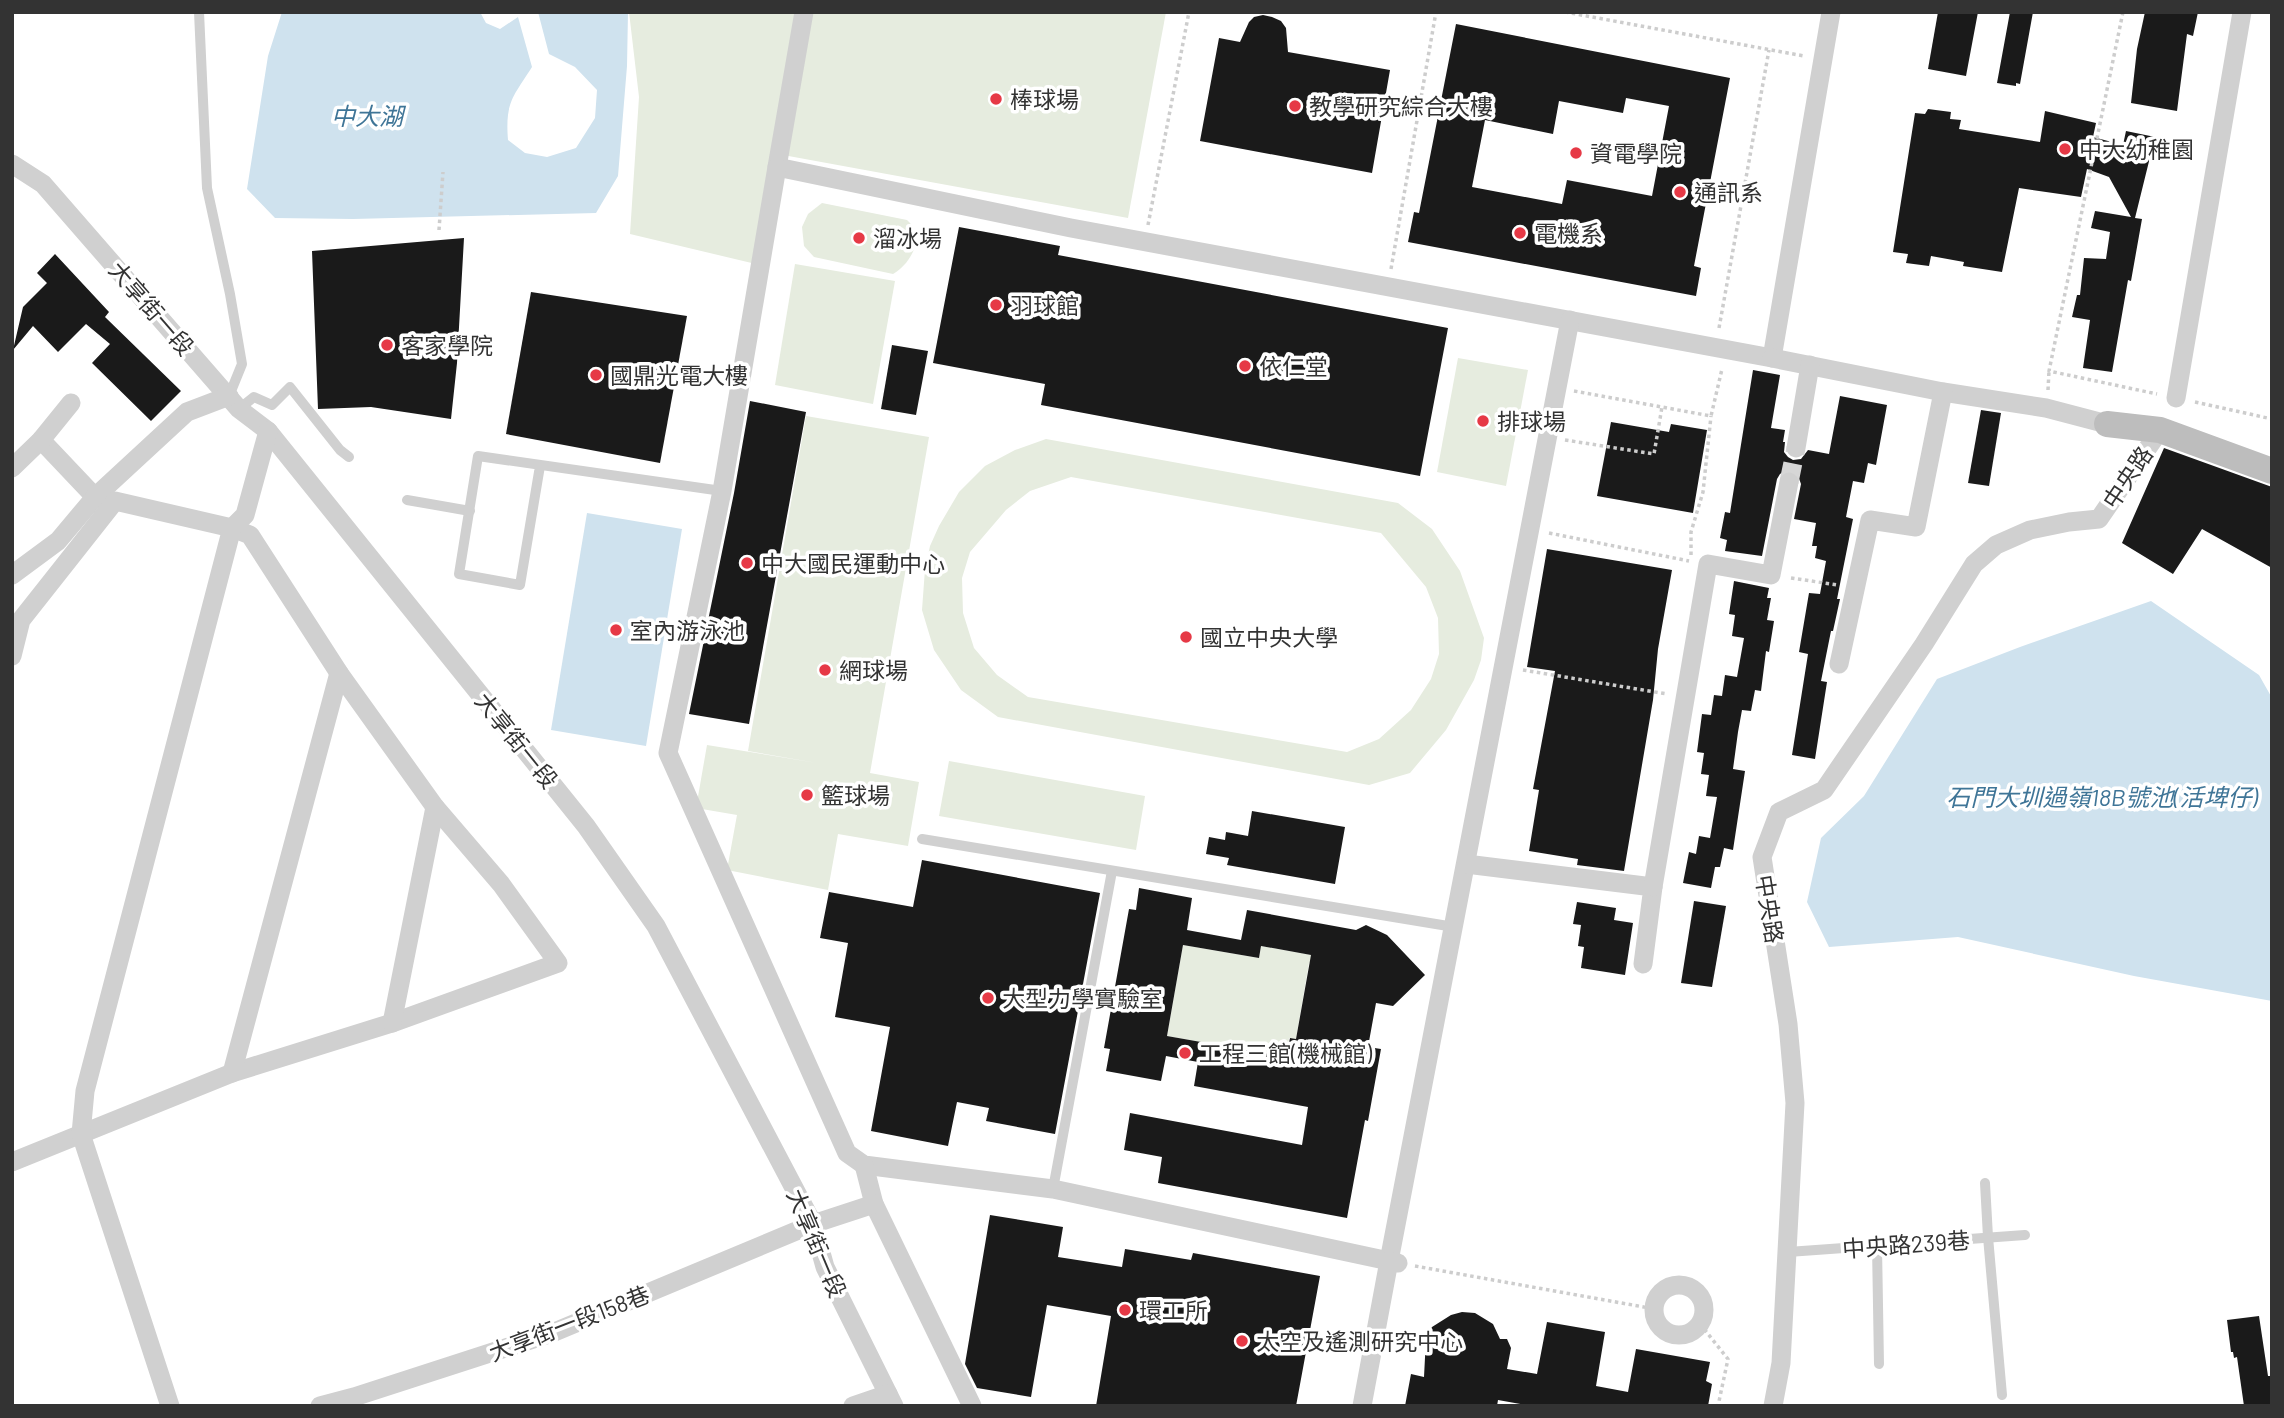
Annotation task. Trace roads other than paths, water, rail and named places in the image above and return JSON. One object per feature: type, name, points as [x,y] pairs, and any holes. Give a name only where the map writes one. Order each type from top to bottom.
[{"type":"street","points":[[804,12],[722,491],[668,753],[847,1153],[864,1165],[1053,1189],[1394,1262]]},
{"type":"street","points":[[1772,358],[1831,12]]},
{"type":"street","points":[[2176,398],[2242,12]]},
{"type":"street","name":"大享街一段","points":[[12,164],[43,184],[234,403],[268,431],[586,826],[656,926],[813,1224],[825,1267],[891,1400]]},
{"type":"street","points":[[777,167],[1071,228],[1811,365],[1943,392],[2046,408],[2107,424]]},
{"type":"street","points":[[1362,1406],[1394,1262],[1454,927],[1570,320]]},
{"type":"street","points":[[1796,448],[1811,365]]},
{"type":"street","points":[[1839,664],[1870,520],[1916,527],[1943,392]]},
{"type":"street","points":[[12,467],[41,440],[71,403]]},
{"type":"street","points":[[12,575],[58,541],[95,498],[187,411],[234,403]]},
{"type":"street","name":"中央路","points":[[2107,424],[2160,429],[2272,471]]},
{"type":"street","name":"中央路","points":[[1773,1406],[1781,1363],[1795,1103],[1788,1024],[1762,857],[1779,812],[1824,790],[1924,644],[1973,564],[1996,545],[2030,530],[2099,519],[2160,429]]},
{"type":"street","points":[[170,1406],[81,1134],[85,1091],[232,528],[244,515],[268,431]]},
{"type":"street","points":[[41,440],[95,498]]},
{"type":"street","points":[[1643,964],[1685,697],[1699,562],[1771,575],[1789,482]]},
{"type":"street","points":[[12,656],[21,620],[114,501],[232,528],[250,535],[339,673],[435,807],[501,884],[558,963],[392,1023],[232,1073],[12,1161]]},
{"type":"street","points":[[232,1073],[339,673]]},
{"type":"street","points":[[392,1023],[435,807]]},
{"type":"street","points":[[1466,864],[1653,887]]},
{"type":"street","points":[[864,1165],[874,1204],[972,1406]]},
{"type":"street","name":"大享街一段158巷","points":[[320,1405],[356,1402],[552,1333],[813,1224],[874,1204]]},
{"type":"street","points":[[1679,1285],[1694,1289],[1703,1301],[1700,1324],[1687,1334],[1672,1334],[1659,1324],[1654,1309],[1665,1289],[1679,1285]]},
{"type":"street","points":[[853,1406],[891,1400]]},
{"type":"lane","points":[[199,12],[207,188],[242,364],[234,403],[254,397],[272,405],[290,387],[340,450],[349,457]]},
{"type":"lane","points":[[540,466],[520,585],[459,575],[478,456],[722,491]]},
{"type":"lane","points":[[407,500],[470,511]]},
{"type":"lane","points":[[922,839],[1454,927]]},
{"type":"lane","points":[[1053,1189],[1112,871]]},
{"type":"lane","points":[[1985,1184],[2001,1395]]},
{"type":"lane","name":"中央路239巷","points":[[1788,1252],[2025,1235]]},
{"type":"lane","points":[[1877,1246],[1879,1364]]},
{"type":"water","name":"中大湖","points":[[282,12],[480,12],[486,23],[500,29],[518,17],[532,67],[509,108],[508,140],[525,153],[547,157],[576,148],[595,118],[597,90],[575,67],[549,54],[538,12],[628,12],[627,66],[618,176],[596,213],[353,219],[275,218],[247,189],[268,56]]},
{"type":"water","name":"室內游泳池","points":[[587,513],[682,529],[646,746],[551,730]]},
{"type":"water","name":"石門大圳過嶺18B號池(活埤仔)","points":[[2151,601],[2259,675],[2272,698],[2272,1001],[2134,976],[1958,937],[1829,947],[1807,902],[1821,838],[1864,796],[1937,679]]},
{"type":"tunnel","points":[[1789,482],[1796,448]]},
{"type":"place","name":"棒球場","points":[[996,99]]},
{"type":"place","name":"教學研究綜合大樓","points":[[1295,106]]},
{"type":"place","name":"中大幼稚園","points":[[2065,149]]},
{"type":"place","name":"資電學院","points":[[1576,153]]},
{"type":"place","name":"通訊系","points":[[1680,192]]},
{"type":"place","name":"電機系","points":[[1520,233]]},
{"type":"place","name":"溜冰場","points":[[859,238]]},
{"type":"place","name":"羽球館","points":[[996,305]]},
{"type":"place","name":"客家學院","points":[[387,345]]},
{"type":"place","name":"依仁堂","points":[[1245,366]]},
{"type":"place","name":"國鼎光電大樓","points":[[596,375]]},
{"type":"place","name":"排球場","points":[[1483,421]]},
{"type":"place","name":"中大國民運動中心","points":[[747,563]]},
{"type":"place","name":"室內游泳池","points":[[616,630]]},
{"type":"place","name":"國立中央大學","points":[[1186,637]]},
{"type":"place","name":"網球場","points":[[825,670]]},
{"type":"place","name":"籃球場","points":[[807,795]]},
{"type":"place","name":"大型力學實驗室","points":[[988,998]]},
{"type":"place","name":"工程三館(機械館)","points":[[1185,1053]]},
{"type":"place","name":"環工所","points":[[1125,1310]]},
{"type":"place","name":"太空及遙測研究中心","points":[[1242,1341]]}]
